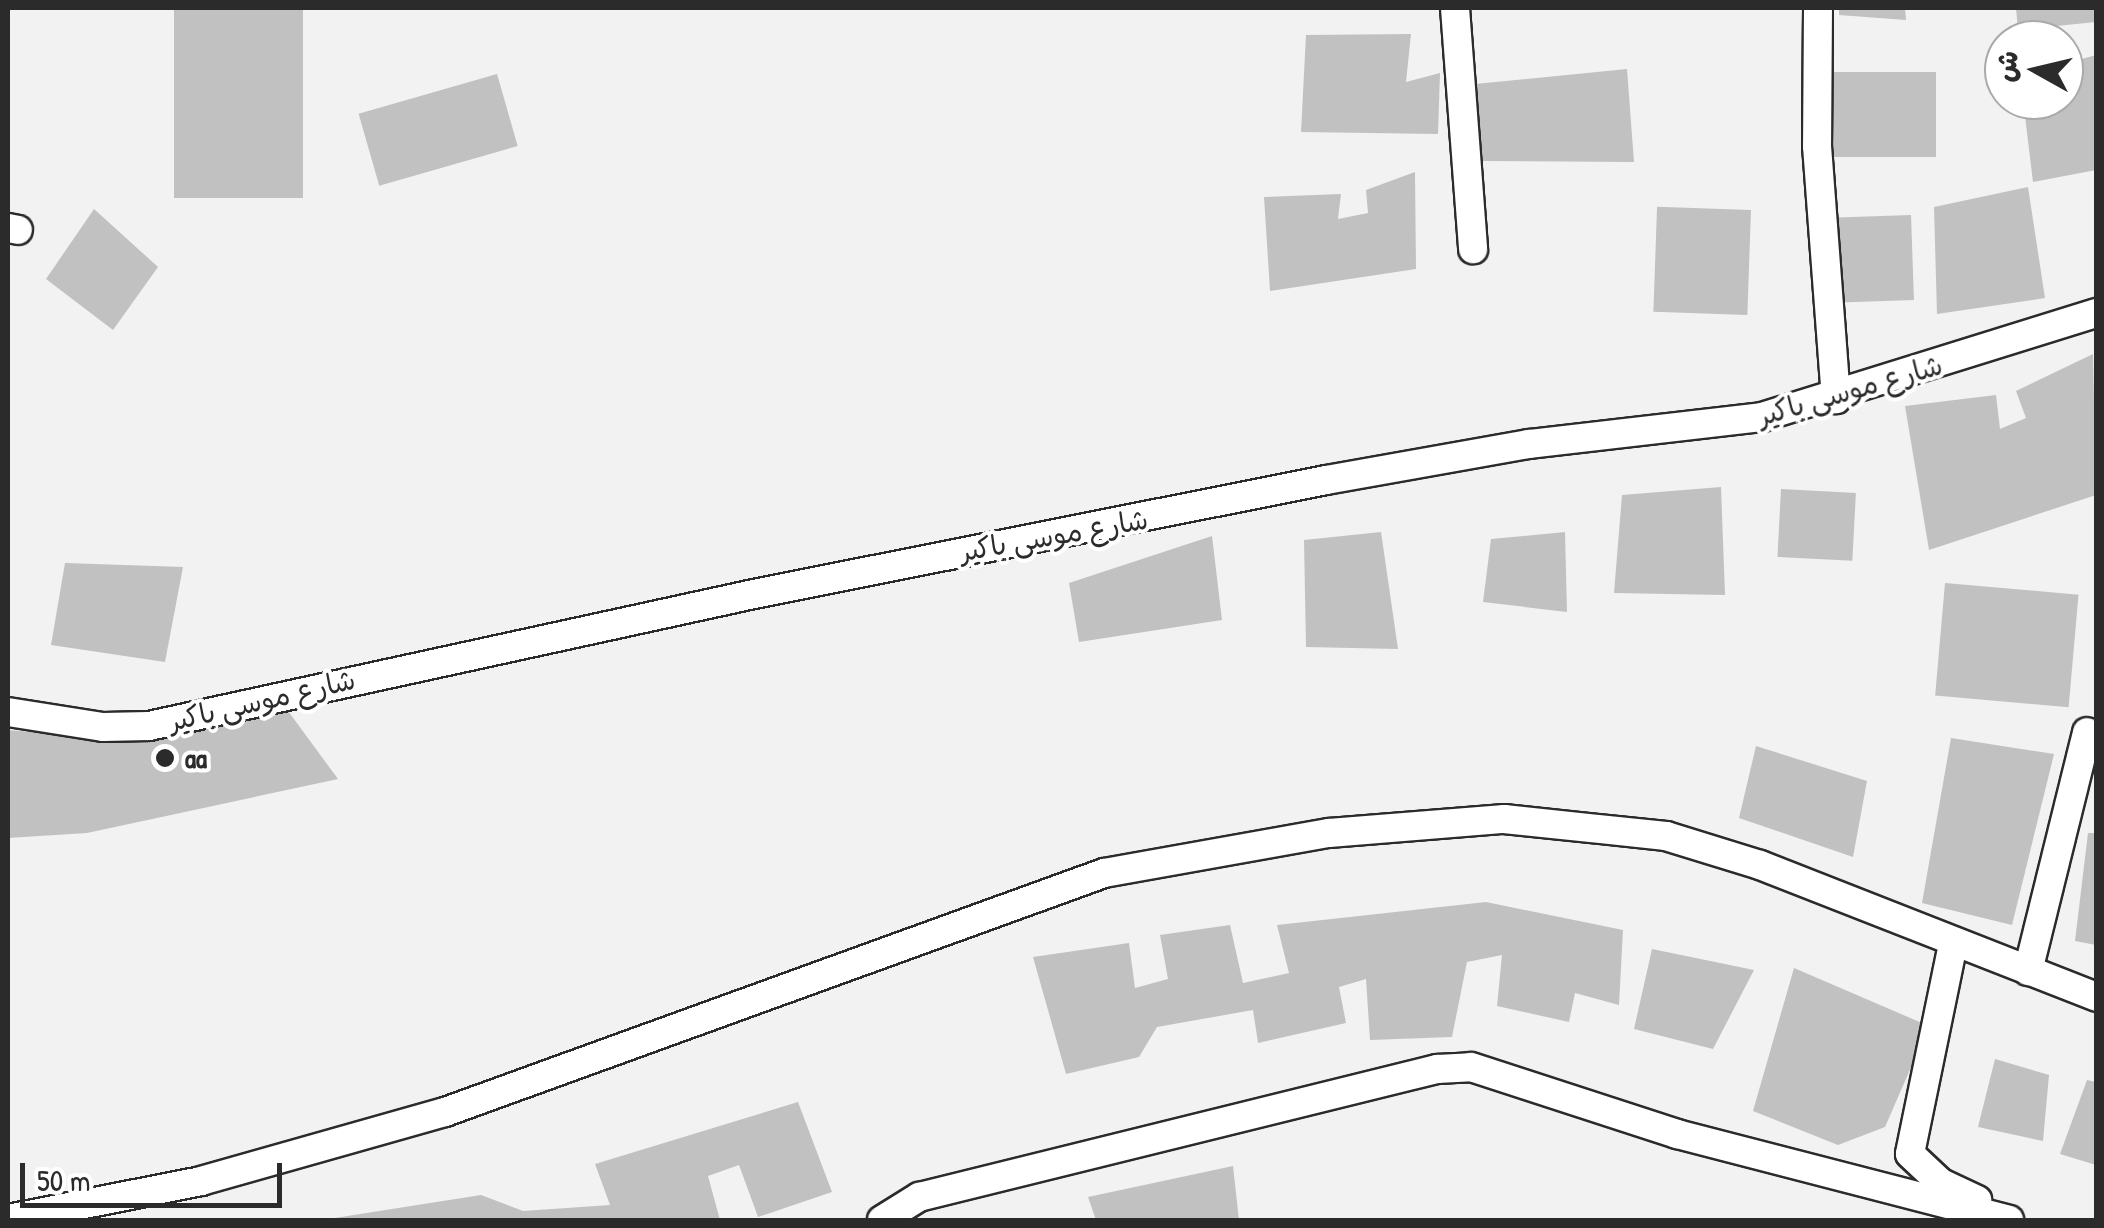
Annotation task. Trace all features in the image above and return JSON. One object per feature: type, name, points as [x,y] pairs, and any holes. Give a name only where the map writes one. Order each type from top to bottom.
[{"type":"street","points":[[1455,8],[1473,249]]},
{"type":"street","points":[[1818,8],[1817,146],[1836,398]]},
{"type":"street","name":"شارع موسى باكير","points":[[8,712],[102,727],[149,726],[979,546],[1434,459],[1762,416],[1836,398],[2096,313]]},
{"type":"street","points":[[2028,971],[2087,732]]},
{"type":"street","points":[[8,1219],[201,1180],[445,1112],[1104,873],[1268,840],[1504,819],[1666,836],[1760,865],[2096,997]]},
{"type":"street","points":[[1953,944],[1910,1154],[1941,1183],[2019,1220]]},
{"type":"street","points":[[882,1220],[919,1197],[1437,1069],[1471,1066],[1676,1134],[2008,1220]]},
{"type":"building","points":[[174,8],[303,8],[303,198],[174,198]]},
{"type":"building","points":[[1839,8],[1905,8],[1906,20],[1839,15]]},
{"type":"building","points":[[2016,8],[2096,8],[2096,22],[2017,20]]},
{"type":"building","points":[[1411,34],[1406,82],[1440,73],[1438,134],[1301,132],[1306,35]]},
{"type":"building","points":[[2096,55],[2096,170],[2033,182],[2025,120],[2084,120],[2084,58]]},
{"type":"building","points":[[1627,69],[1634,162],[1479,161],[1475,84]]},
{"type":"building","points":[[1833,72],[1936,72],[1936,157],[1833,157]]},
{"type":"building","points":[[497,74],[518,146],[379,186],[359,114]]},
{"type":"building","points":[[1415,172],[1416,269],[1270,291],[1264,197],[1341,194],[1338,219],[1368,213],[1366,190]]},
{"type":"building","points":[[2028,187],[2045,298],[1937,314],[1934,207]]},
{"type":"building","points":[[1657,207],[1751,210],[1747,315],[1653,312]]},
{"type":"building","points":[[94,209],[158,267],[113,330],[46,279]]},
{"type":"building","points":[[1911,215],[1914,300],[1833,303],[1830,218]]},
{"type":"building","points":[[2093,354],[2096,495],[1929,550],[1905,406],[1996,395],[2000,429],[2026,418],[2016,391]]},
{"type":"building","points":[[1721,487],[1725,595],[1614,593],[1622,495]]},
{"type":"building","points":[[1781,489],[1856,493],[1852,561],[1777,557]]},
{"type":"building","points":[[1381,532],[1398,649],[1306,647],[1304,540]]},
{"type":"building","points":[[1565,532],[1567,612],[1483,602],[1491,539]]},
{"type":"building","points":[[1212,536],[1222,620],[1079,642],[1069,583]]},
{"type":"building","name":"aa","points":[[65,563],[183,567],[165,662],[51,645]]},
{"type":"building","points":[[1945,583],[2078,595],[2069,707],[1935,696]]},
{"type":"building","name":"aa","points":[[288,711],[338,779],[87,833],[8,838],[8,730],[90,737]]},
{"type":"building","points":[[1951,738],[2054,754],[2012,925],[1922,903]]},
{"type":"building","points":[[1756,746],[1867,781],[1853,857],[1739,818]]},
{"type":"building","points":[[2088,833],[2096,833],[2096,945],[2075,941]]},
{"type":"building","points":[[1486,902],[1623,930],[1619,1005],[1575,993],[1569,1022],[1497,1006],[1502,955],[1467,962],[1452,1037],[1370,1040],[1366,979],[1339,987],[1346,1023],[1258,1043],[1253,1010],[1157,1027],[1139,1057],[1066,1074],[1033,957],[1129,943],[1135,988],[1168,979],[1160,935],[1230,925],[1243,983],[1289,973],[1277,925]]},
{"type":"building","points":[[1652,949],[1754,970],[1713,1049],[1634,1029]]},
{"type":"building","points":[[1794,968],[1929,1026],[1885,1127],[1838,1145],[1753,1111]]},
{"type":"building","points":[[1995,1059],[2049,1075],[2043,1141],[1978,1127]]},
{"type":"building","points":[[2087,1080],[2096,1082],[2096,1165],[2060,1154]]},
{"type":"building","points":[[798,1102],[832,1192],[758,1217],[739,1165],[708,1176],[720,1220],[322,1220],[481,1195],[523,1211],[610,1205],[595,1164]]},
{"type":"building","points":[[1233,1166],[1239,1220],[1096,1220],[1088,1197]]},
{"type":"place","name":"aa","points":[[165,758]]}]
